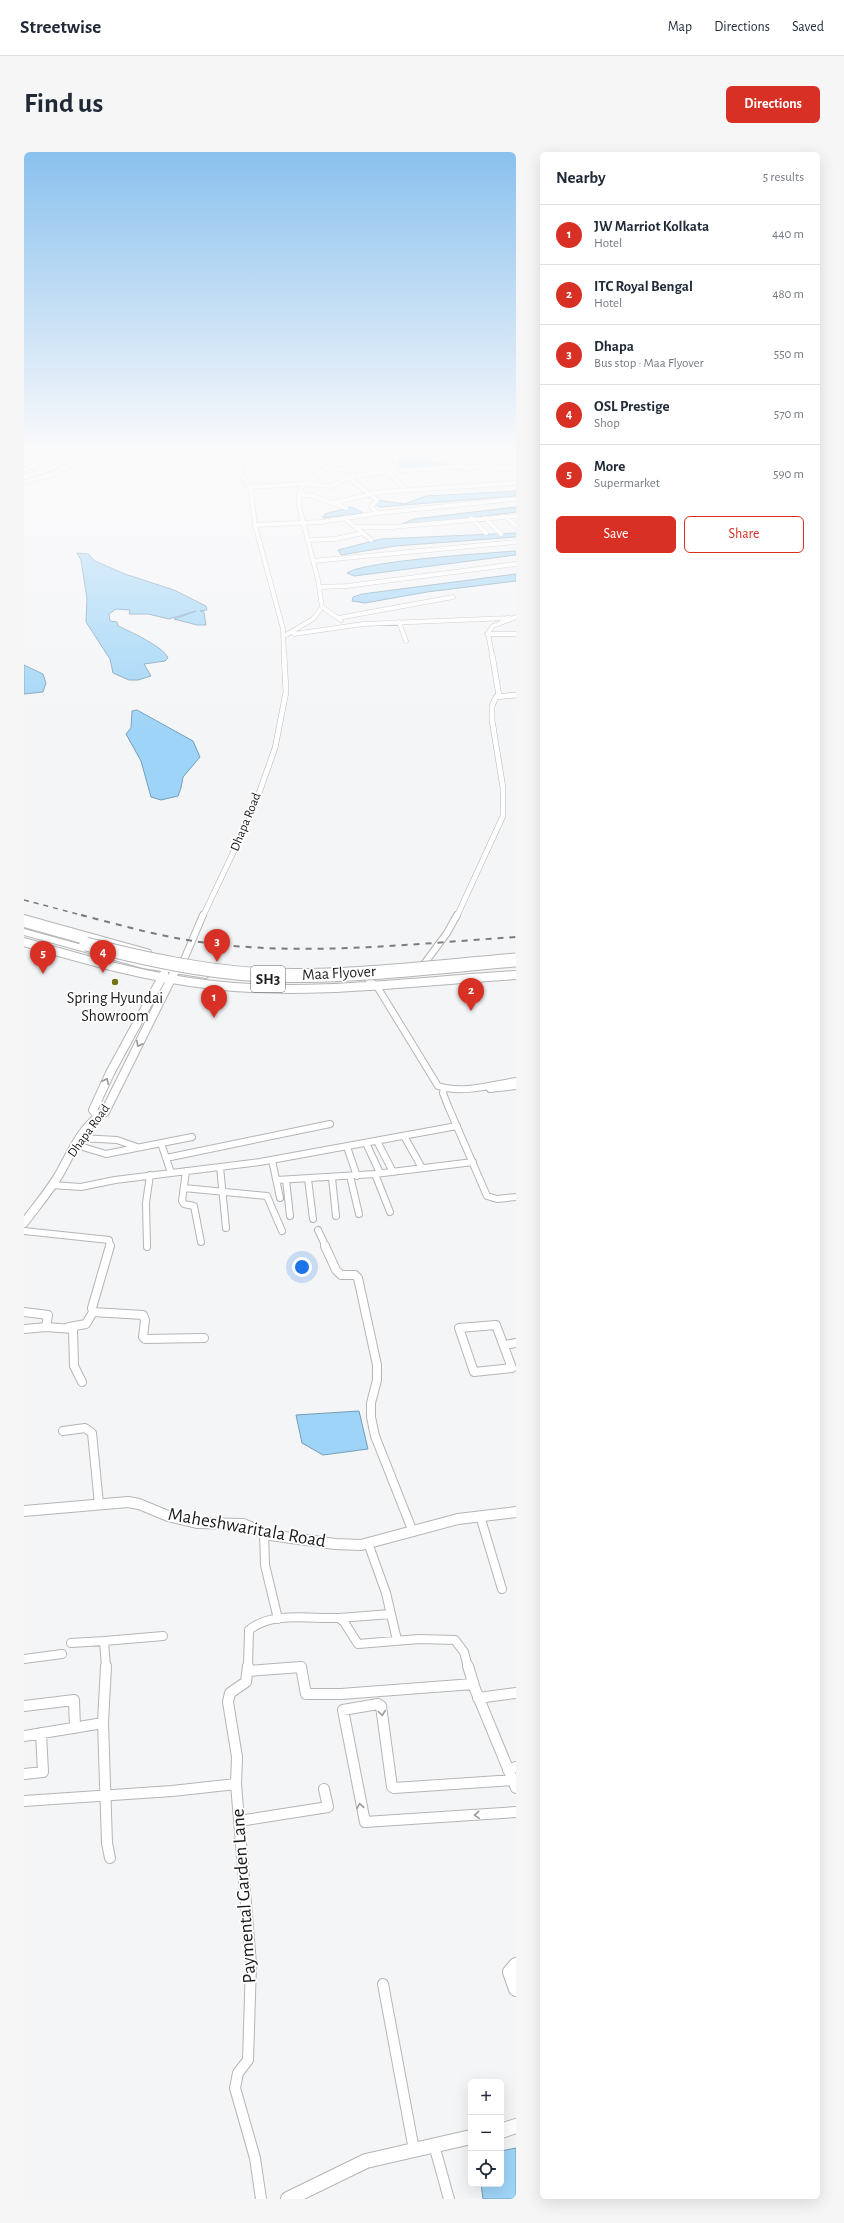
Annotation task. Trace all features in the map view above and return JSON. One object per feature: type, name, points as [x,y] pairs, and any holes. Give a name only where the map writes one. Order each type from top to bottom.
[{"type":"highway","name":"Maa Flyover","points":[[24,925],[84,942],[172,962],[265,972],[329,972],[516,958]]},
{"type":"main road","name":"SH3","points":[[24,918],[183,962],[231,968],[280,971],[330,970],[516,958]]},
{"type":"main road","name":"SH3","points":[[24,932],[169,975],[314,980],[516,964]]},
{"type":"street","name":"Dhapa Road","points":[[183,962],[192,935],[232,858],[252,813],[275,748],[286,692],[285,636],[260,545]]},
{"type":"street","points":[[285,636],[313,619],[322,607],[319,587],[308,545]]},
{"type":"street","points":[[313,561],[489,545]]},
{"type":"street","points":[[319,587],[347,586],[516,564]]},
{"type":"street","points":[[338,618],[453,597]]},
{"type":"street","points":[[322,607],[347,626]]},
{"type":"street","points":[[285,636],[347,626],[399,622],[516,617]]},
{"type":"street","points":[[499,696],[487,634],[489,629],[510,618]]},
{"type":"street","points":[[399,622],[406,641]]},
{"type":"street","points":[[487,634],[516,634]]},
{"type":"street","points":[[424,964],[447,933],[462,906],[504,812],[505,787],[496,748],[492,715],[494,700],[499,696],[516,695]]},
{"type":"street","points":[[24,942],[169,975],[267,989],[316,989],[374,986],[516,975]]},
{"type":"street","points":[[97,1115],[93,1110],[110,1073],[169,975],[183,962]]},
{"type":"street","name":"Dhapa Road","points":[[24,1223],[52,1185],[78,1142],[97,1115],[106,1112],[169,975]]},
{"type":"street","points":[[365,976],[374,986],[434,1088],[444,1091],[516,1086]]},
{"type":"street","points":[[444,1091],[516,1081]]},
{"type":"street","points":[[444,1091],[457,1126],[487,1196],[492,1199],[516,1197]]},
{"type":"street","points":[[166,1158],[330,1124]]},
{"type":"street","points":[[52,1185],[82,1186],[150,1175],[272,1160],[457,1126]]},
{"type":"street","points":[[404,1136],[422,1168]]},
{"type":"street","points":[[78,1142],[106,1154],[192,1137]]},
{"type":"street","points":[[78,1142],[117,1140],[138,1148]]},
{"type":"street","points":[[377,1141],[394,1172]]},
{"type":"street","points":[[161,1143],[171,1173]]},
{"type":"street","points":[[366,1143],[390,1212]]},
{"type":"street","points":[[347,1147],[354,1176],[359,1214]]},
{"type":"street","points":[[272,1160],[280,1198]]},
{"type":"street","points":[[277,1180],[332,1178],[378,1174],[473,1162]]},
{"type":"street","points":[[220,1167],[226,1228]]},
{"type":"street","points":[[186,1171],[182,1200],[184,1204],[192,1205],[195,1209],[201,1242]]},
{"type":"street","points":[[146,1247],[146,1203],[150,1175]]},
{"type":"street","points":[[332,1178],[336,1216]]},
{"type":"street","points":[[308,1179],[313,1219]]},
{"type":"street","points":[[286,1180],[290,1216]]},
{"type":"street","points":[[184,1188],[267,1196],[282,1231]]},
{"type":"street","points":[[318,1230],[336,1270],[341,1274],[355,1275],[358,1278],[377,1365],[376,1385],[371,1403],[371,1416],[375,1436],[413,1532]]},
{"type":"street","points":[[24,1231],[104,1238],[109,1240],[111,1243],[92,1308],[93,1312],[86,1324],[69,1327],[24,1329]]},
{"type":"street","points":[[24,1312],[48,1315],[46,1327]]},
{"type":"street","points":[[93,1312],[143,1315],[145,1320],[143,1338],[145,1340],[204,1338]]},
{"type":"street","points":[[496,1324],[505,1345],[512,1368],[474,1372],[459,1328],[496,1324]]},
{"type":"street","points":[[69,1327],[73,1329],[74,1366],[82,1382]]},
{"type":"street","points":[[505,1345],[516,1343]]},
{"type":"street","points":[[63,1431],[85,1428],[92,1433],[99,1504]]},
{"type":"street","name":"Maheshwaritala Road","points":[[24,1511],[128,1502],[139,1504],[168,1516],[197,1523],[243,1524],[270,1535],[335,1544],[368,1543],[458,1519],[516,1512]]},
{"type":"street","points":[[480,1516],[502,1589]]},
{"type":"street","points":[[264,1533],[264,1557],[278,1619]]},
{"type":"street","points":[[368,1543],[380,1574],[397,1640]]},
{"type":"street","name":"Paymental Garden Lane","points":[[261,2199],[255,2158],[235,2088],[238,2073],[248,2060],[251,1964],[236,1784],[237,1756],[228,1702],[230,1693],[246,1682],[248,1671],[249,1630],[256,1623],[278,1619],[339,1618],[391,1614]]},
{"type":"street","points":[[339,1618],[344,1622],[358,1644],[397,1640],[454,1640],[464,1652],[478,1698],[512,1768],[514,1784],[393,1788],[381,1706],[378,1704],[343,1710],[365,1822],[516,1812]]},
{"type":"street","points":[[70,1643],[163,1636]]},
{"type":"street","points":[[104,1641],[106,1674],[103,1723],[107,1843],[110,1858]]},
{"type":"street","points":[[24,1659],[62,1654]]},
{"type":"street","points":[[248,1671],[301,1667],[306,1694],[341,1694],[473,1684]]},
{"type":"street","points":[[478,1698],[516,1694]]},
{"type":"street","points":[[24,1706],[74,1700],[76,1704],[75,1728]]},
{"type":"street","points":[[24,1736],[103,1723]]},
{"type":"street","points":[[24,1774],[42,1772],[41,1733]]},
{"type":"street","points":[[24,1801],[172,1791],[236,1784]]},
{"type":"street","points":[[239,1820],[328,1807],[324,1789]]},
{"type":"street","points":[[516,1965],[510,1972],[516,1989]]},
{"type":"street","points":[[382,1984],[414,2150]]},
{"type":"street","points":[[504,2131],[516,2126]]},
{"type":"street","points":[[288,2199],[366,2161],[468,2138]]},
{"type":"street","points":[[434,2145],[449,2199]]},
{"type":"water","points":[[359,545],[415,545],[395,546],[341,555],[338,550]]},
{"type":"water","points":[[516,551],[516,555],[354,576],[347,573],[358,569],[401,561]]},
{"type":"water","points":[[77,553],[88,554],[95,561],[125,574],[174,590],[206,606],[207,610],[200,611],[204,612],[206,625],[197,625],[174,619],[196,611],[169,619],[148,614],[129,614],[130,610],[116,609],[109,614],[110,621],[117,622],[118,626],[153,644],[168,658],[165,661],[144,664],[151,676],[138,680],[129,680],[113,673],[110,659],[86,622],[87,599],[81,560]]},
{"type":"water","points":[[516,574],[516,581],[427,592],[365,603],[352,601],[353,597],[362,594]]},
{"type":"water","points":[[24,665],[43,674],[46,683],[43,692],[24,694]]},
{"type":"water","points":[[137,710],[193,741],[200,757],[183,777],[178,796],[161,800],[151,797],[141,761],[126,734],[131,728],[132,711]]},
{"type":"water","points":[[359,1411],[368,1449],[323,1455],[302,1443],[296,1415]]},
{"type":"water","points":[[516,2148],[516,2199],[483,2199],[481,2187],[504,2187],[504,2150]]},
{"type":"railway","points":[[24,900],[85,916]]},
{"type":"railway","points":[[81,915],[174,938],[227,945],[268,948],[351,948],[516,937]]},
{"type":"place","name":"Dhapa","points":[[217,962]]},
{"type":"place","name":"OSL Prestige","points":[[103,973]]},
{"type":"place","name":"More","points":[[43,974]]},
{"type":"place","name":"Spring Hyundai Showroom","points":[[115,982]]},
{"type":"place","name":"ITC Royal Bengal","points":[[471,1011]]},
{"type":"place","name":"JW Marriot Kolkata","points":[[214,1018]]}]
